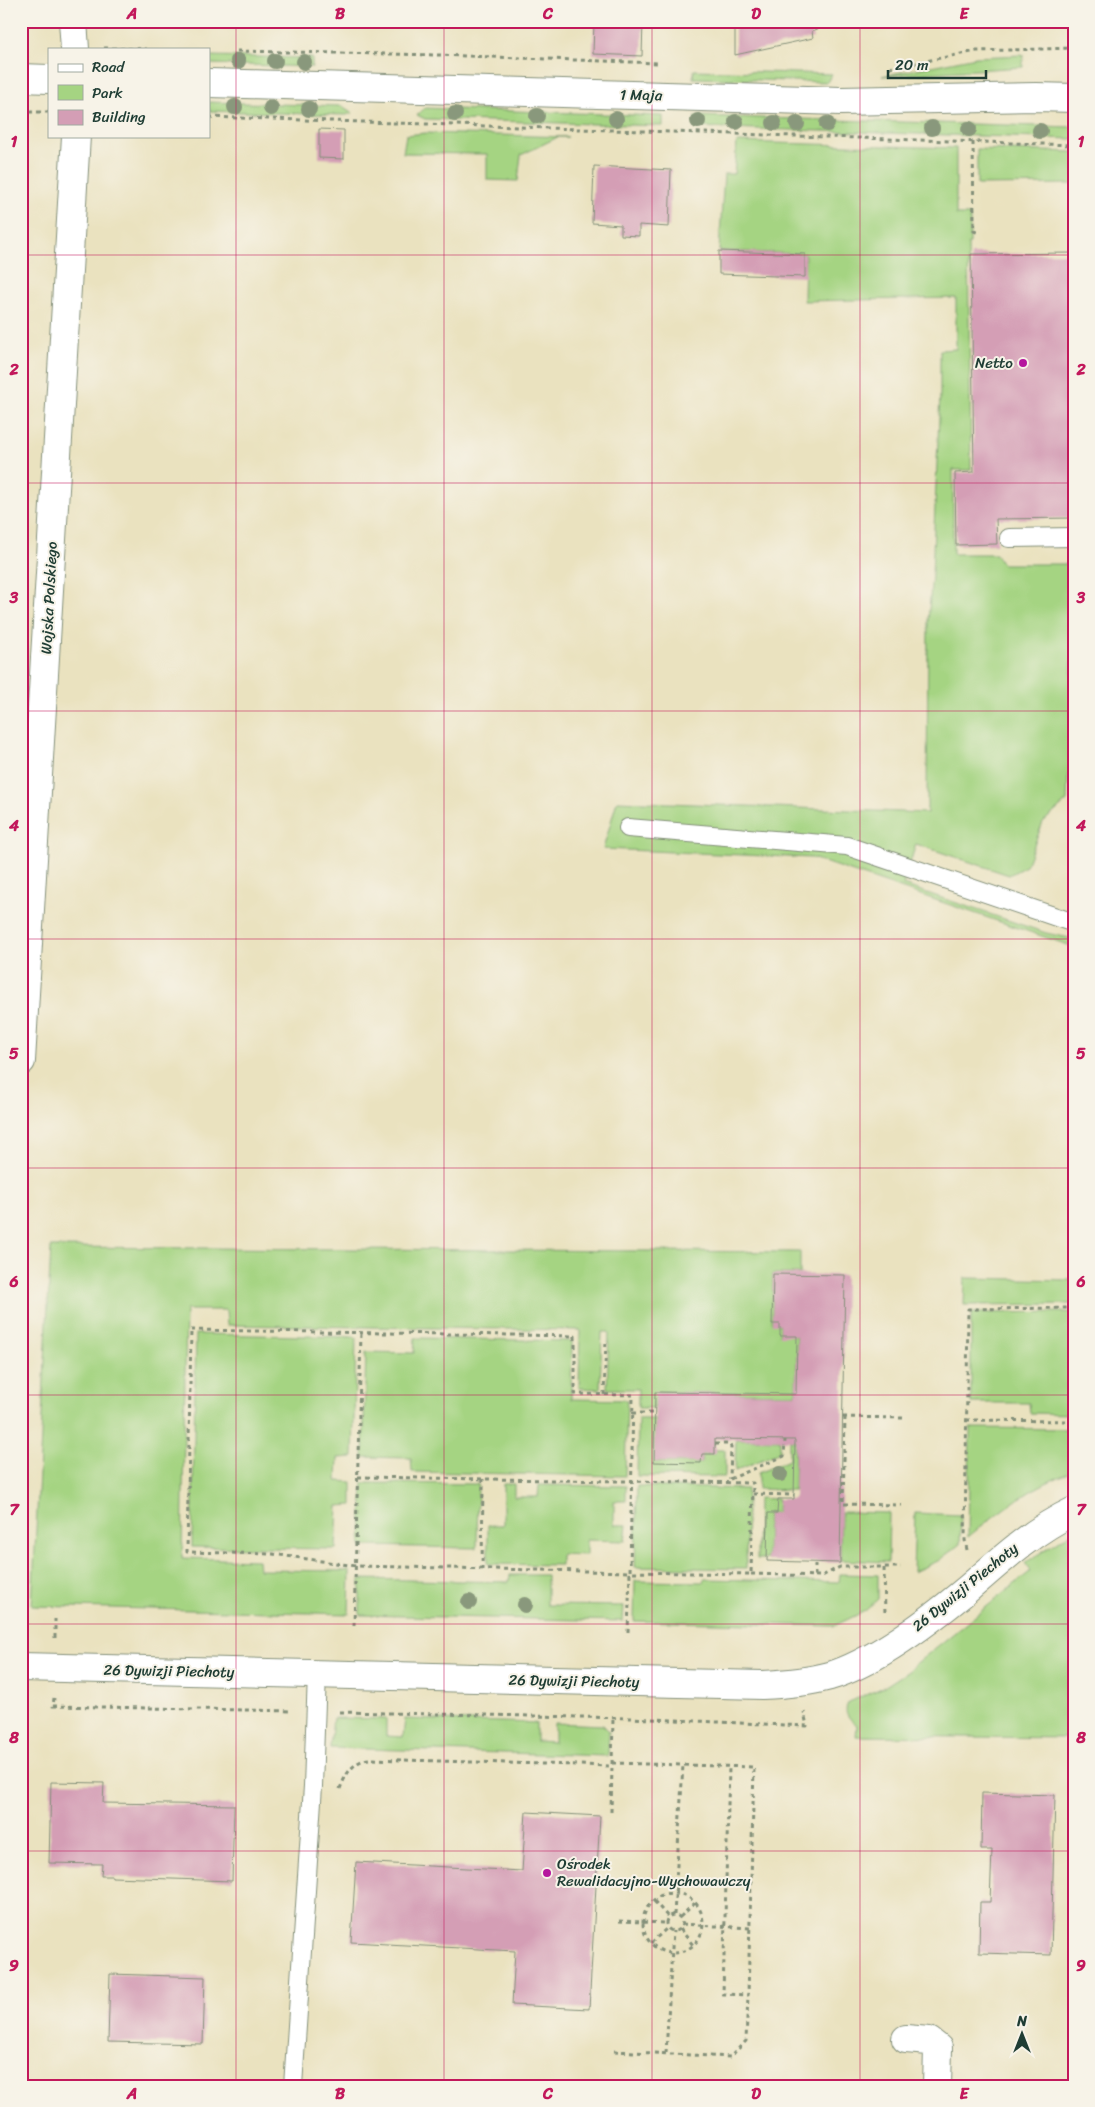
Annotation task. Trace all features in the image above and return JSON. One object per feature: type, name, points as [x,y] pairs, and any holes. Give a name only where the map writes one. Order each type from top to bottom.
[{"type":"street","points":[[73,21],[75,48]]},
{"type":"street","points":[[21,78],[48,79]]},
{"type":"street","name":"1 Maja","points":[[210,83],[841,101],[1074,98]]},
{"type":"street","name":"Wojska Polskiego","points":[[21,1060],[76,138]]},
{"type":"street","name":"26 Dywizji Piechoty","points":[[21,1667],[762,1686],[797,1682],[830,1676],[876,1655],[968,1588],[1031,1536],[1074,1511]]},
{"type":"street","points":[[906,2039],[929,2041],[938,2048],[937,2086]]},
{"type":"lane","points":[[1009,538],[1074,537]]},
{"type":"lane","points":[[628,828],[847,846],[1074,923]]},
{"type":"lane","points":[[293,2086],[313,1786],[317,1674]]},
{"type":"path","points":[[881,69],[977,51],[1074,48]]},
{"type":"path","points":[[229,50],[664,63]]},
{"type":"path","points":[[21,112],[48,112]]},
{"type":"path","points":[[210,118],[1074,145]]},
{"type":"path","points":[[973,142],[974,231],[979,233]]},
{"type":"path","points":[[968,1551],[965,1544],[968,1309],[1074,1308]]},
{"type":"path","points":[[628,1632],[630,1572],[632,1481],[633,1395],[576,1394],[575,1336],[191,1330],[187,1552],[273,1554],[356,1566],[482,1570],[630,1572],[751,1574],[822,1576],[840,1567],[901,1567]]},
{"type":"path","points":[[354,1626],[361,1332]]},
{"type":"path","points":[[604,1395],[606,1340]]},
{"type":"path","points":[[632,1413],[655,1413]]},
{"type":"path","points":[[902,1505],[843,1504],[844,1417],[903,1418]]},
{"type":"path","points":[[966,1420],[1074,1421]]},
{"type":"path","points":[[730,1481],[784,1456],[785,1440]]},
{"type":"path","points":[[715,1444],[729,1444],[731,1447],[730,1481]]},
{"type":"path","points":[[358,1477],[730,1481],[753,1483],[751,1574]]},
{"type":"path","points":[[482,1570],[483,1479]]},
{"type":"path","points":[[753,1494],[794,1495]]},
{"type":"path","points":[[815,1562],[815,1576]]},
{"type":"path","points":[[884,1568],[885,1615]]},
{"type":"path","points":[[54,1696],[53,1706],[614,1718],[807,1726],[797,1682]]},
{"type":"path","points":[[611,1812],[614,1718]]},
{"type":"path","points":[[339,1797],[344,1778],[350,1769],[363,1760],[754,1767],[746,2041],[730,2057],[614,2051]]},
{"type":"path","points":[[674,1915],[683,1765]]},
{"type":"path","points":[[729,1767],[723,1994],[748,1995]]},
{"type":"path","points":[[675,1893],[685,1896],[695,1903],[700,1910],[703,1925],[698,1939],[693,1945],[682,1952],[672,1953],[663,1951],[651,1943],[644,1931],[644,1922],[646,1912],[654,1901],[666,1894],[675,1893]]},
{"type":"path","points":[[654,1901],[668,1917]]},
{"type":"path","points":[[680,1917],[695,1903]]},
{"type":"path","points":[[680,1917],[674,1915],[668,1917],[665,1923],[667,1928],[673,1931],[680,1929]]},
{"type":"path","points":[[680,1917],[682,1924],[680,1929]]},
{"type":"path","points":[[620,1921],[665,1923]]},
{"type":"path","points":[[682,1924],[750,1928]]},
{"type":"path","points":[[651,1943],[667,1928]]},
{"type":"path","points":[[680,1929],[693,1945]]},
{"type":"path","points":[[666,2053],[673,1931]]},
{"type":"green space","points":[[1023,55],[1023,67],[882,76],[976,57]]},
{"type":"green space","points":[[210,56],[312,58],[312,67],[210,64]]},
{"type":"green space","points":[[694,70],[832,74],[827,82],[693,78]]},
{"type":"green space","points":[[210,102],[342,106],[353,113],[346,115],[210,111]]},
{"type":"green space","points":[[425,108],[663,116],[663,126],[425,119],[417,115]]},
{"type":"green space","points":[[695,116],[1074,127],[1074,139],[694,127]]},
{"type":"green space","points":[[426,133],[568,137],[558,137],[521,155],[518,181],[487,180],[487,154],[403,153],[406,135]]},
{"type":"green space","points":[[737,142],[956,148],[956,215],[970,215],[970,244],[968,244],[971,470],[953,470],[953,554],[996,554],[1002,564],[1066,564],[1073,570],[1071,619],[1073,774],[1068,774],[1067,801],[1043,822],[1026,866],[1009,875],[916,844],[903,885],[1046,933],[1074,939],[1074,947],[812,858],[603,849],[617,801],[927,813],[928,621],[932,575],[940,394],[940,350],[956,349],[956,298],[804,301],[805,254],[719,251],[724,174],[734,174]]},
{"type":"green space","points":[[977,149],[1074,152],[1074,184],[977,185]]},
{"type":"green space","points":[[51,1247],[800,1252],[800,1274],[773,1274],[772,1323],[780,1324],[780,1335],[797,1336],[796,1394],[656,1392],[655,1408],[638,1408],[638,1389],[607,1389],[609,1332],[602,1332],[600,1389],[579,1388],[580,1330],[227,1325],[226,1310],[186,1310],[182,1558],[258,1560],[259,1570],[350,1571],[349,1614],[32,1606]]},
{"type":"green space","points":[[1074,1272],[1074,1304],[964,1305],[965,1278],[1073,1280]]},
{"type":"green space","points":[[1074,1312],[1074,1414],[1030,1413],[1029,1403],[971,1403],[971,1313]]},
{"type":"green space","points":[[196,1334],[356,1337],[353,1457],[338,1458],[337,1481],[352,1482],[352,1505],[338,1506],[336,1549],[192,1547]]},
{"type":"green space","points":[[415,1338],[572,1341],[571,1399],[627,1400],[625,1476],[412,1472],[411,1458],[363,1457],[366,1352],[414,1353]]},
{"type":"green space","points":[[638,1419],[655,1419],[655,1462],[701,1463],[702,1454],[714,1454],[715,1450],[725,1450],[725,1477],[637,1476]]},
{"type":"green space","points":[[970,1428],[1074,1429],[1074,1471],[1018,1499],[968,1537]]},
{"type":"green space","points":[[736,1439],[780,1440],[780,1452],[735,1471]]},
{"type":"green space","points":[[789,1440],[795,1440],[794,1490],[758,1489],[758,1473],[789,1460]]},
{"type":"green space","points":[[363,1483],[478,1484],[477,1548],[361,1546]]},
{"type":"green space","points":[[503,1484],[514,1484],[514,1497],[538,1497],[539,1485],[626,1486],[626,1501],[614,1501],[614,1525],[627,1525],[625,1541],[586,1540],[586,1555],[561,1554],[561,1565],[488,1564],[488,1525],[503,1525]]},
{"type":"green space","points":[[637,1486],[747,1489],[746,1569],[635,1567]]},
{"type":"green space","points":[[758,1498],[778,1499],[777,1513],[768,1513],[767,1559],[757,1559]]},
{"type":"green space","points":[[841,1512],[889,1513],[888,1562],[840,1560]]},
{"type":"green space","points":[[915,1513],[961,1515],[960,1544],[938,1561],[913,1572]]},
{"type":"green space","points":[[1074,1531],[1074,1738],[856,1736],[857,1725],[846,1712],[849,1702],[884,1687],[910,1670],[1031,1571],[1025,1563]]},
{"type":"green space","points":[[840,1574],[878,1575],[878,1599],[865,1611],[834,1626],[634,1621],[635,1581],[703,1582],[704,1579],[839,1582]]},
{"type":"green space","points":[[510,1575],[547,1575],[547,1605],[624,1606],[623,1621],[360,1615],[360,1579],[509,1582]]},
{"type":"green space","points":[[333,1718],[386,1719],[386,1736],[403,1737],[405,1719],[536,1723],[536,1741],[554,1742],[554,1723],[603,1725],[609,1731],[608,1756],[330,1748]]},
{"type":"building","points":[[594,21],[643,21],[642,56],[593,54]]},
{"type":"building","points":[[767,21],[825,21],[826,26],[812,31],[813,38],[735,55],[735,28]]},
{"type":"building","points":[[319,129],[344,130],[344,159],[319,158]]},
{"type":"building","points":[[594,166],[671,170],[669,227],[639,225],[639,236],[621,235],[621,225],[592,223]]},
{"type":"building","points":[[719,251],[805,254],[805,277],[719,274]]},
{"type":"building","name":"Netto","points":[[1074,253],[1074,518],[996,519],[997,544],[956,545],[955,473],[974,472],[971,254]]},
{"type":"building","points":[[773,1274],[845,1275],[840,1563],[767,1561],[768,1513],[777,1513],[778,1499],[794,1499],[795,1440],[715,1439],[715,1454],[702,1454],[701,1463],[654,1462],[655,1392],[796,1394],[797,1336],[780,1336],[780,1324],[772,1324]]},
{"type":"building","points":[[51,1782],[104,1783],[103,1803],[234,1805],[232,1881],[101,1876],[102,1864],[49,1863]]},
{"type":"building","points":[[982,1793],[1055,1795],[1051,1955],[979,1953],[980,1902],[990,1902],[992,1850],[981,1850]]},
{"type":"building","points":[[526,1812],[600,1816],[589,2009],[512,2005],[515,1951],[351,1942],[356,1862],[522,1871]]},
{"type":"building","points":[[110,1974],[205,1977],[203,2044],[108,2042]]},
{"type":"place","name":"Netto","points":[[1023,363]]},
{"type":"place","name":"Ośrodek Rewalidacyjno-Wychowawczy","points":[[547,1873]]}]
